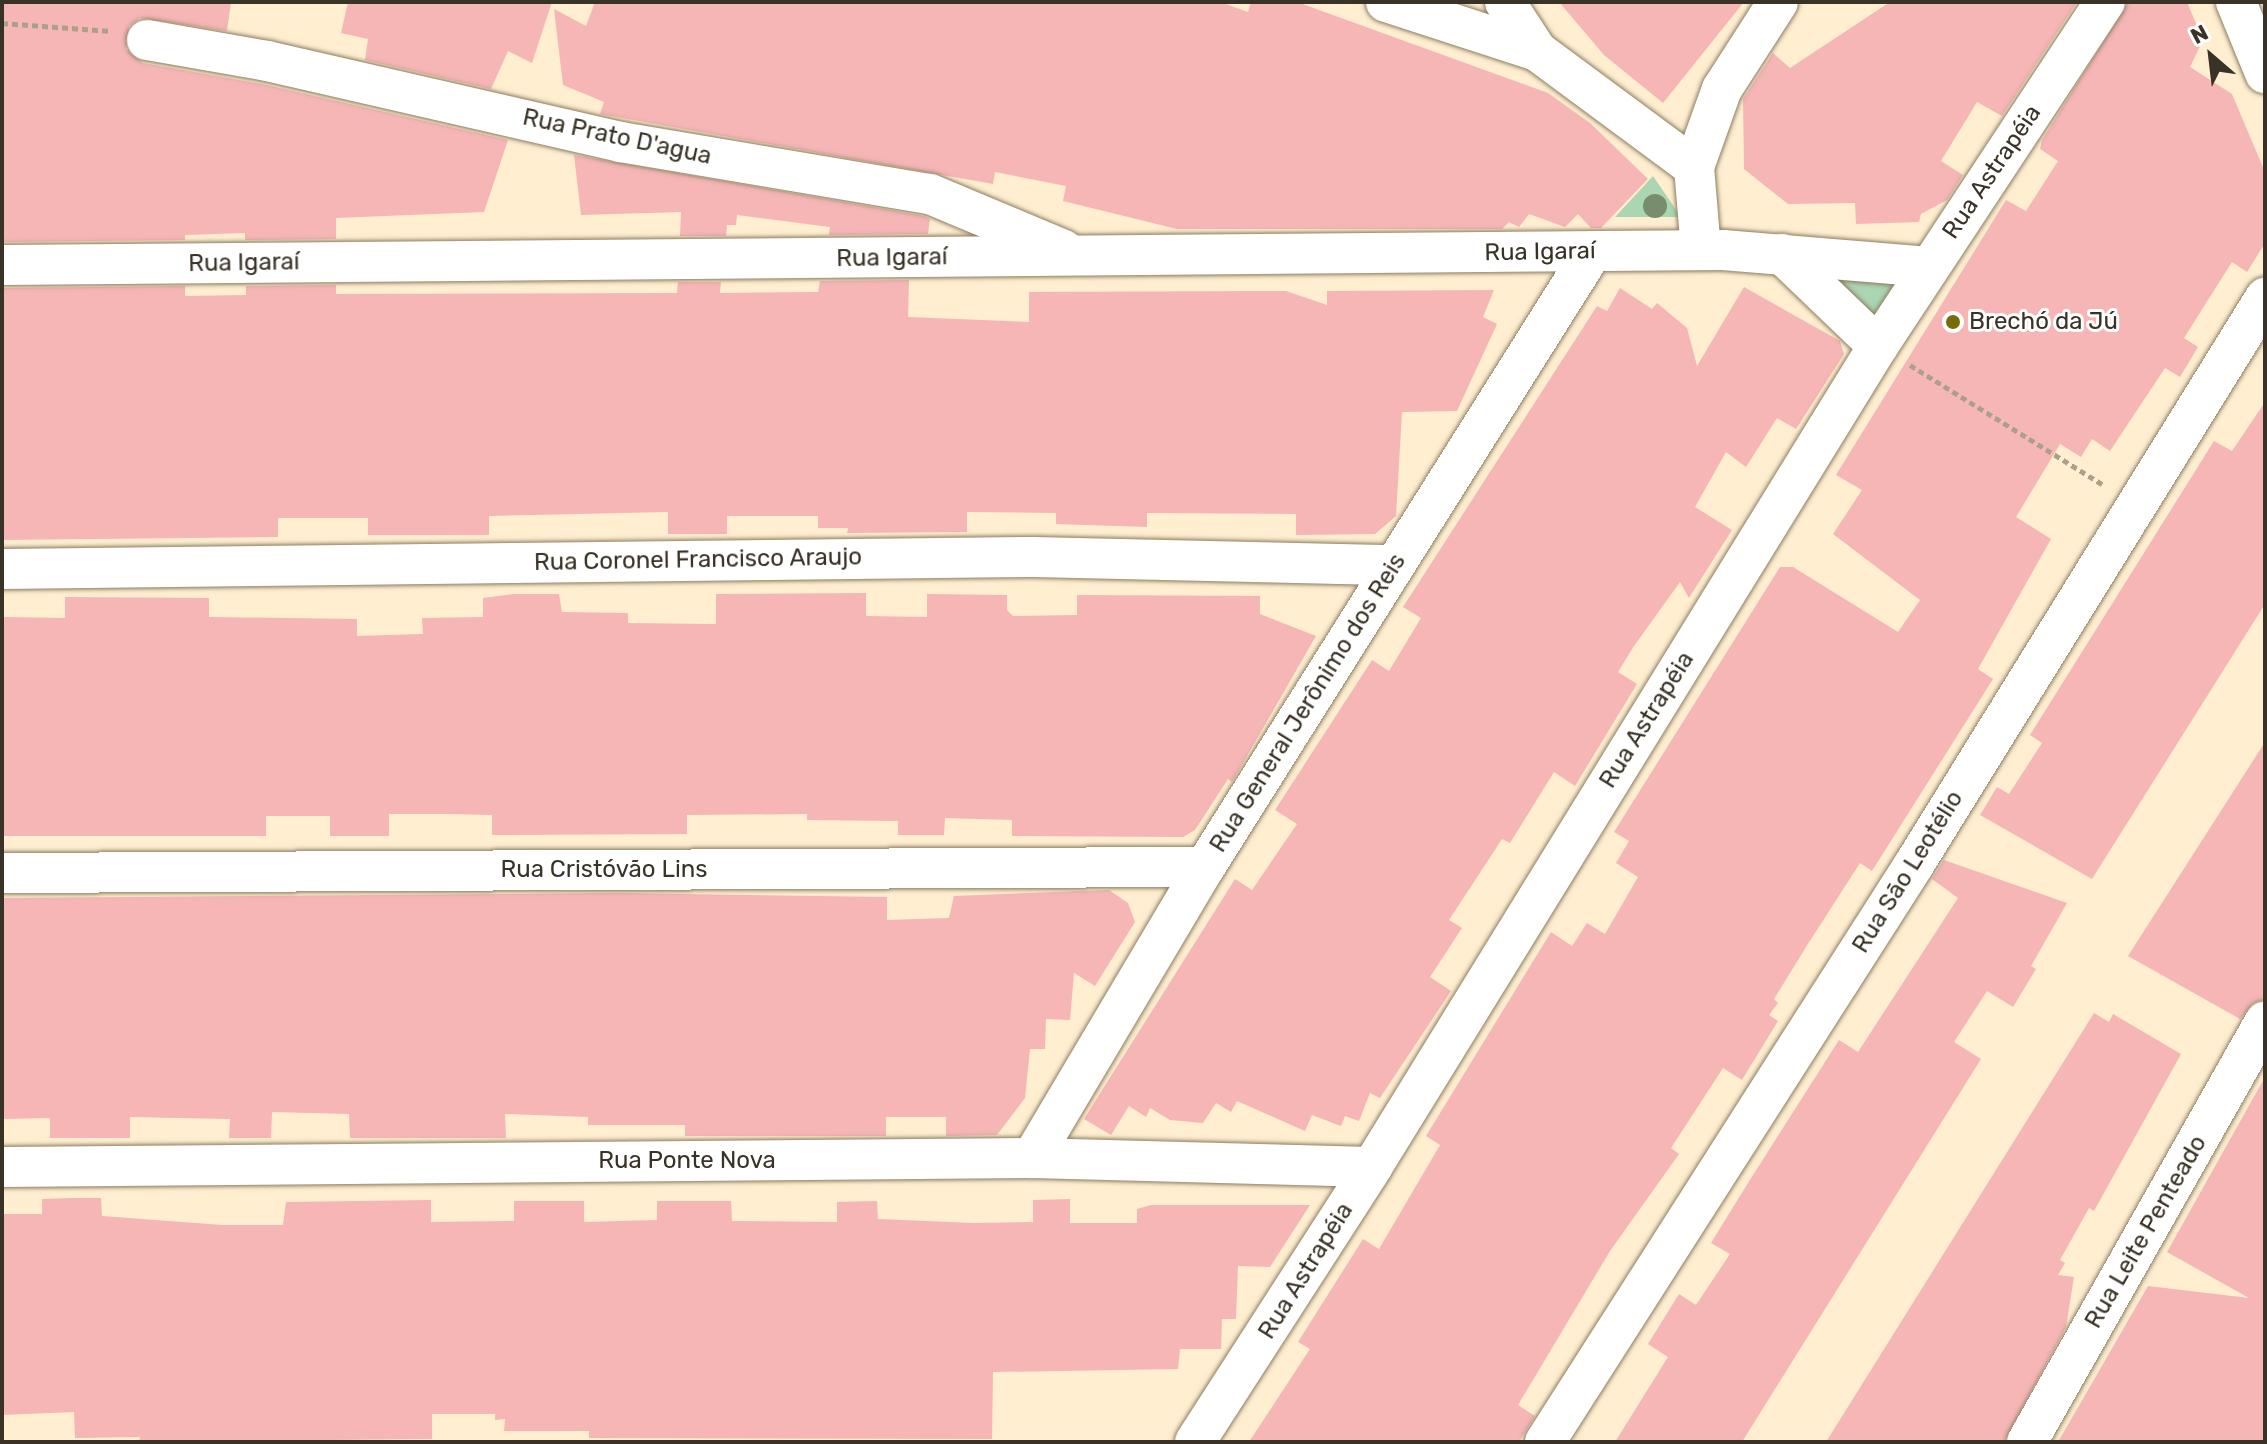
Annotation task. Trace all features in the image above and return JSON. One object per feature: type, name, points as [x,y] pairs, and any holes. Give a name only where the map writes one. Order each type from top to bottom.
[{"type":"street","points":[[1386,2],[1537,51],[1694,167]]},
{"type":"street","points":[[1505,2],[1537,51]]},
{"type":"street","points":[[1701,250],[1694,167],[1722,89],[1778,2]]},
{"type":"street","name":"Rua Astrapéia","points":[[1195,1442],[1372,1167],[1878,346],[2105,2]]},
{"type":"street","points":[[2236,2],[2265,73]]},
{"type":"street","name":"Rua Prato D'agua","points":[[147,40],[267,61],[621,142],[930,194],[1079,256]]},
{"type":"street","name":"Rua Igaraí","points":[[2,265],[1701,250],[1929,267]]},
{"type":"street","name":"Rua General Jerônimo dos Reis","points":[[1032,1158],[1205,867],[1592,252]]},
{"type":"street","points":[[1782,254],[1878,346]]},
{"type":"street","name":"Rua São Leotélio","points":[[1545,1442],[2137,506],[2265,298]]},
{"type":"street","name":"Rua Coronel Francisco Araujo","points":[[2,569],[1033,557],[1395,565]]},
{"type":"street","name":"Rua Cristóvão Lins","points":[[2,873],[1205,867]]},
{"type":"street","name":"Rua Leite Penteado","points":[[2027,1442],[2265,1022]]},
{"type":"street","name":"Rua Ponte Nova","points":[[2,1167],[1032,1158],[1372,1167]]},
{"type":"path","points":[[2,23],[116,31],[147,40]]},
{"type":"path","points":[[1878,346],[2137,506]]},
{"type":"green space","points":[[1653,176],[1681,217],[1615,217]]},
{"type":"green space","points":[[1795,262],[1921,270],[1877,338]]},
{"type":"building","points":[[2,2],[231,2],[227,31],[140,18],[129,26],[126,49],[143,63],[262,84],[508,140],[484,212],[336,218],[336,239],[245,240],[245,233],[185,235],[185,240],[2,242]]},
{"type":"building","points":[[348,2],[552,2],[532,63],[508,51],[491,89],[365,60],[368,39],[341,33]]},
{"type":"building","points":[[595,2],[1220,2],[1248,12],[1251,2],[1297,2],[1548,93],[1590,123],[1648,179],[1601,228],[1591,228],[1578,214],[1565,227],[1529,214],[1519,227],[1509,222],[1502,229],[1177,229],[1063,201],[1066,186],[995,172],[993,184],[600,114],[604,102],[563,85],[554,9],[586,26]]},
{"type":"building","points":[[1559,2],[1744,2],[1663,103],[1604,55]]},
{"type":"building","points":[[1890,2],[2077,2],[2002,116],[1977,102],[1941,161],[1963,175],[1947,200],[1921,214],[1919,222],[1856,224],[1855,203],[1788,204],[1744,169],[1743,99],[1773,53],[1790,68]]},
{"type":"building","points":[[2128,2],[2187,2],[2203,40],[2190,67],[2232,94],[2265,172],[2265,243],[2247,272],[2232,262],[2184,338],[2198,347],[2180,377],[2165,368],[2110,451],[2092,439],[2081,457],[2060,444],[2016,517],[2051,539],[1978,669],[1993,679],[1872,871],[1860,863],[1806,947],[1774,999],[1778,1003],[1769,1015],[1778,1021],[1742,1080],[1723,1068],[1671,1148],[1679,1154],[1610,1251],[1518,1405],[1535,1416],[1519,1442],[1249,1442],[1310,1349],[1298,1342],[1363,1239],[1379,1249],[1440,1145],[1426,1136],[1551,932],[1572,946],[1587,923],[1605,934],[1638,877],[1616,863],[1629,841],[1614,832],[1780,567],[1793,567],[1898,632],[1920,600],[1833,534],[1862,490],[1836,475],[2006,200],[2026,211],[2058,161],[2040,149],[2042,140]]},
{"type":"building","points":[[574,155],[924,216],[930,219],[928,234],[829,235],[830,227],[737,215],[736,225],[727,225],[726,236],[680,236],[681,212],[581,215]]},
{"type":"building","points":[[909,280],[908,317],[1029,322],[1029,292],[1286,291],[1327,305],[1327,291],[1494,290],[1483,317],[1497,324],[1457,411],[1402,412],[1396,516],[1375,534],[1296,535],[1296,514],[1147,513],[1147,527],[1056,524],[1056,513],[967,512],[967,532],[847,533],[848,528],[818,528],[818,516],[727,516],[727,534],[668,534],[668,512],[489,516],[489,535],[368,535],[368,518],[278,518],[278,537],[2,540],[2,288],[185,286],[185,296],[246,295],[246,286],[336,285],[336,294],[677,293],[678,282],[721,282],[720,293],[818,292],[820,281]]},
{"type":"building","points":[[1744,287],[1840,341],[1844,354],[1796,429],[1777,418],[1746,467],[1726,452],[1695,507],[1732,530],[1689,598],[1680,582],[1618,672],[1637,684],[1575,786],[1554,772],[1510,843],[1502,839],[1449,920],[1462,928],[1430,977],[1451,991],[1380,1098],[1370,1093],[1359,1121],[1345,1116],[1341,1126],[1312,1115],[1305,1131],[1237,1101],[1231,1112],[1216,1103],[1203,1123],[1170,1120],[1150,1108],[1146,1117],[1129,1106],[1111,1135],[1084,1119],[1235,879],[1252,890],[1297,824],[1275,810],[1372,660],[1389,671],[1421,618],[1403,607],[1597,306],[1607,311],[1620,288],[1652,309],[1657,303],[1687,328],[1697,366]]},
{"type":"building","points":[[2265,402],[2265,604],[2092,879],[1980,815],[1997,787],[2009,794],[2042,743],[2030,735],[2214,441],[2232,451]]},
{"type":"building","points":[[866,593],[866,616],[927,617],[927,594],[1007,595],[1007,610],[1013,616],[1077,615],[1077,595],[1260,596],[1260,614],[1316,636],[1232,782],[1228,779],[1195,830],[1183,837],[1012,836],[1012,820],[945,818],[944,835],[898,835],[898,821],[807,820],[807,814],[687,815],[687,834],[492,835],[492,815],[389,814],[389,836],[330,836],[330,816],[266,816],[266,836],[2,836],[2,617],[65,618],[65,597],[209,598],[209,617],[357,619],[357,636],[423,634],[422,618],[483,617],[483,598],[514,594],[559,594],[562,612],[628,613],[628,623],[716,624],[716,594]]},
{"type":"building","points":[[2265,742],[2265,999],[2253,1003],[2240,1019],[2128,956]]},
{"type":"building","points":[[1944,860],[2067,903],[2031,966],[2036,969],[2013,1007],[1987,991],[1954,1042],[1981,1059],[1742,1442],[1615,1442],[1668,1357],[1648,1344],[1679,1294],[1696,1305],[1730,1254],[1711,1243],[1748,1183],[1839,1040],[1858,1052],[1958,898],[1932,879]]},
{"type":"building","points":[[1109,890],[1128,903],[1135,922],[1095,986],[1074,973],[1070,1020],[1046,1019],[1045,1049],[1030,1049],[1025,1098],[997,1135],[946,1136],[946,1117],[886,1117],[886,1136],[685,1136],[685,1125],[588,1125],[588,1117],[505,1114],[506,1138],[350,1138],[349,1114],[272,1112],[271,1138],[229,1138],[230,1119],[130,1117],[130,1138],[50,1138],[50,1118],[2,1119],[2,898],[618,893],[887,897],[887,920],[949,918],[954,896]]},
{"type":"building","points":[[2094,1013],[2109,1022],[2113,1014],[2181,1054],[2094,1211],[2089,1208],[2060,1260],[2065,1263],[2058,1275],[2074,1277],[2066,1327],[2004,1442],[1826,1442]]},
{"type":"building","points":[[2265,1077],[2265,1442],[2058,1442],[2148,1286],[2249,1298],[2167,1252]]},
{"type":"building","points":[[101,1198],[102,1216],[222,1225],[283,1225],[286,1202],[431,1200],[431,1222],[514,1221],[514,1201],[584,1201],[584,1222],[657,1220],[657,1201],[731,1201],[732,1221],[837,1222],[837,1202],[877,1201],[878,1219],[973,1223],[1033,1222],[1033,1200],[1070,1199],[1070,1223],[1137,1223],[1137,1209],[1151,1205],[1310,1205],[1270,1267],[1238,1266],[1236,1319],[1222,1319],[1221,1349],[1180,1349],[1178,1369],[993,1372],[992,1439],[589,1438],[589,1431],[504,1431],[505,1419],[495,1420],[495,1414],[432,1414],[432,1439],[139,1442],[140,1437],[75,1438],[74,1412],[2,1415],[2,1214],[42,1214],[42,1199]]},
{"type":"place","name":"Brechó da Jú","points":[[1953,322]]}]
